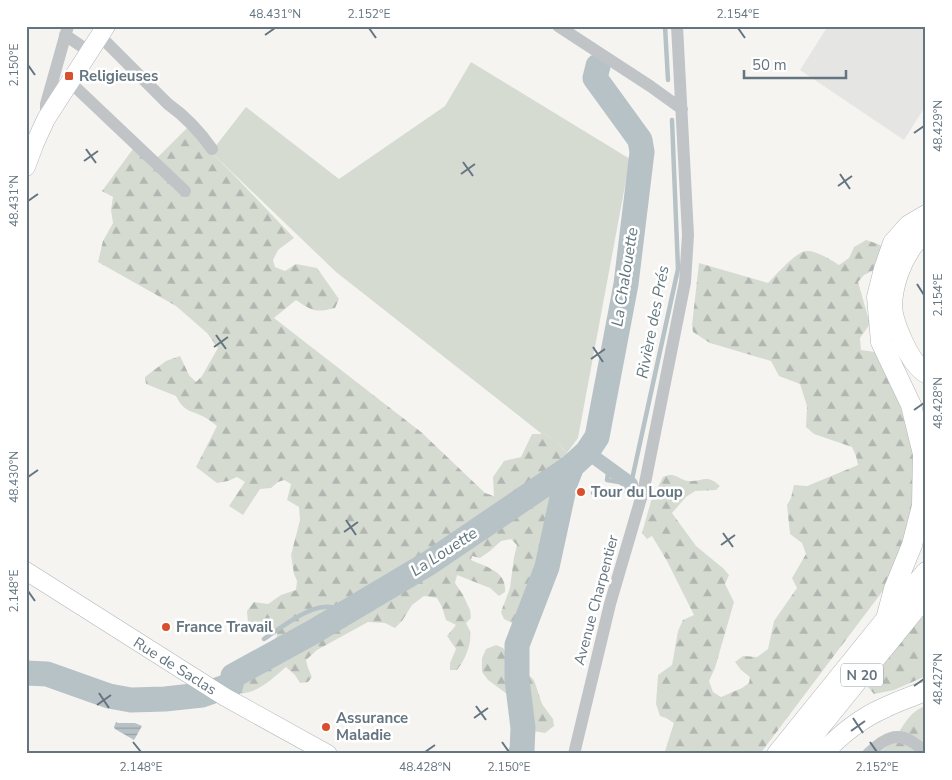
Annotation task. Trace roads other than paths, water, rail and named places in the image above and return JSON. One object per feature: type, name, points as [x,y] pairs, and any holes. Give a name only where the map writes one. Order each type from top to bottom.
[{"type":"main road","points":[[886,619],[894,589],[912,545],[922,506],[923,454],[911,405],[881,342],[877,297],[893,244],[909,225],[926,215]]},
{"type":"main road","points":[[926,234],[915,244],[902,263],[895,286],[892,307],[898,331],[908,352],[926,373]]},
{"type":"main road","name":"N 20","points":[[777,754],[926,572]]},
{"type":"main road","name":"N 20","points":[[798,754],[926,596]]},
{"type":"main road","points":[[822,754],[834,741],[883,708],[926,692]]},
{"type":"street","points":[[558,26],[682,109]]},
{"type":"street","name":"Avenue Charpentier","points":[[574,754],[610,604],[644,488],[685,282],[688,235],[677,26]]},
{"type":"street","points":[[46,119],[46,104],[67,31],[107,43],[168,104],[179,112],[206,140],[212,150]]},
{"type":"street","points":[[26,167],[46,119],[98,40]]},
{"type":"street","points":[[70,82],[185,191]]},
{"type":"street","name":"Rue de Saclas","points":[[26,571],[223,696],[328,754]]},
{"type":"street","points":[[868,754],[891,738],[903,737],[916,744],[926,754]]},
{"type":"waterway","name":"Rivière des Prés","points":[[665,26],[668,80]]},
{"type":"waterway","name":"La Chalouette","points":[[520,754],[522,750],[523,728],[517,679],[517,645],[547,567],[565,484],[572,466],[587,452],[597,437],[626,284],[642,152],[640,140],[595,78],[598,66]]},
{"type":"waterway","name":"Rivière des Prés","points":[[593,493],[618,490],[628,491],[631,484],[678,269],[672,120]]},
{"type":"waterway","points":[[587,452],[609,467],[607,480],[631,484]]},
{"type":"waterway","points":[[587,452],[631,484]]},
{"type":"waterway","name":"La Louette","points":[[26,673],[47,674],[109,696],[131,700],[202,695],[231,685],[233,676],[313,632],[429,563],[572,466]]},
{"type":"waterway","points":[[264,639],[293,620],[317,608],[330,607],[347,611]]},
{"type":"place","name":"Religieuses","points":[[69,76]]},
{"type":"place","name":"Tour du Loup","points":[[581,492]]},
{"type":"place","name":"France Travail","points":[[166,627]]},
{"type":"place","name":"Assurance Maladie","points":[[326,727]]}]
